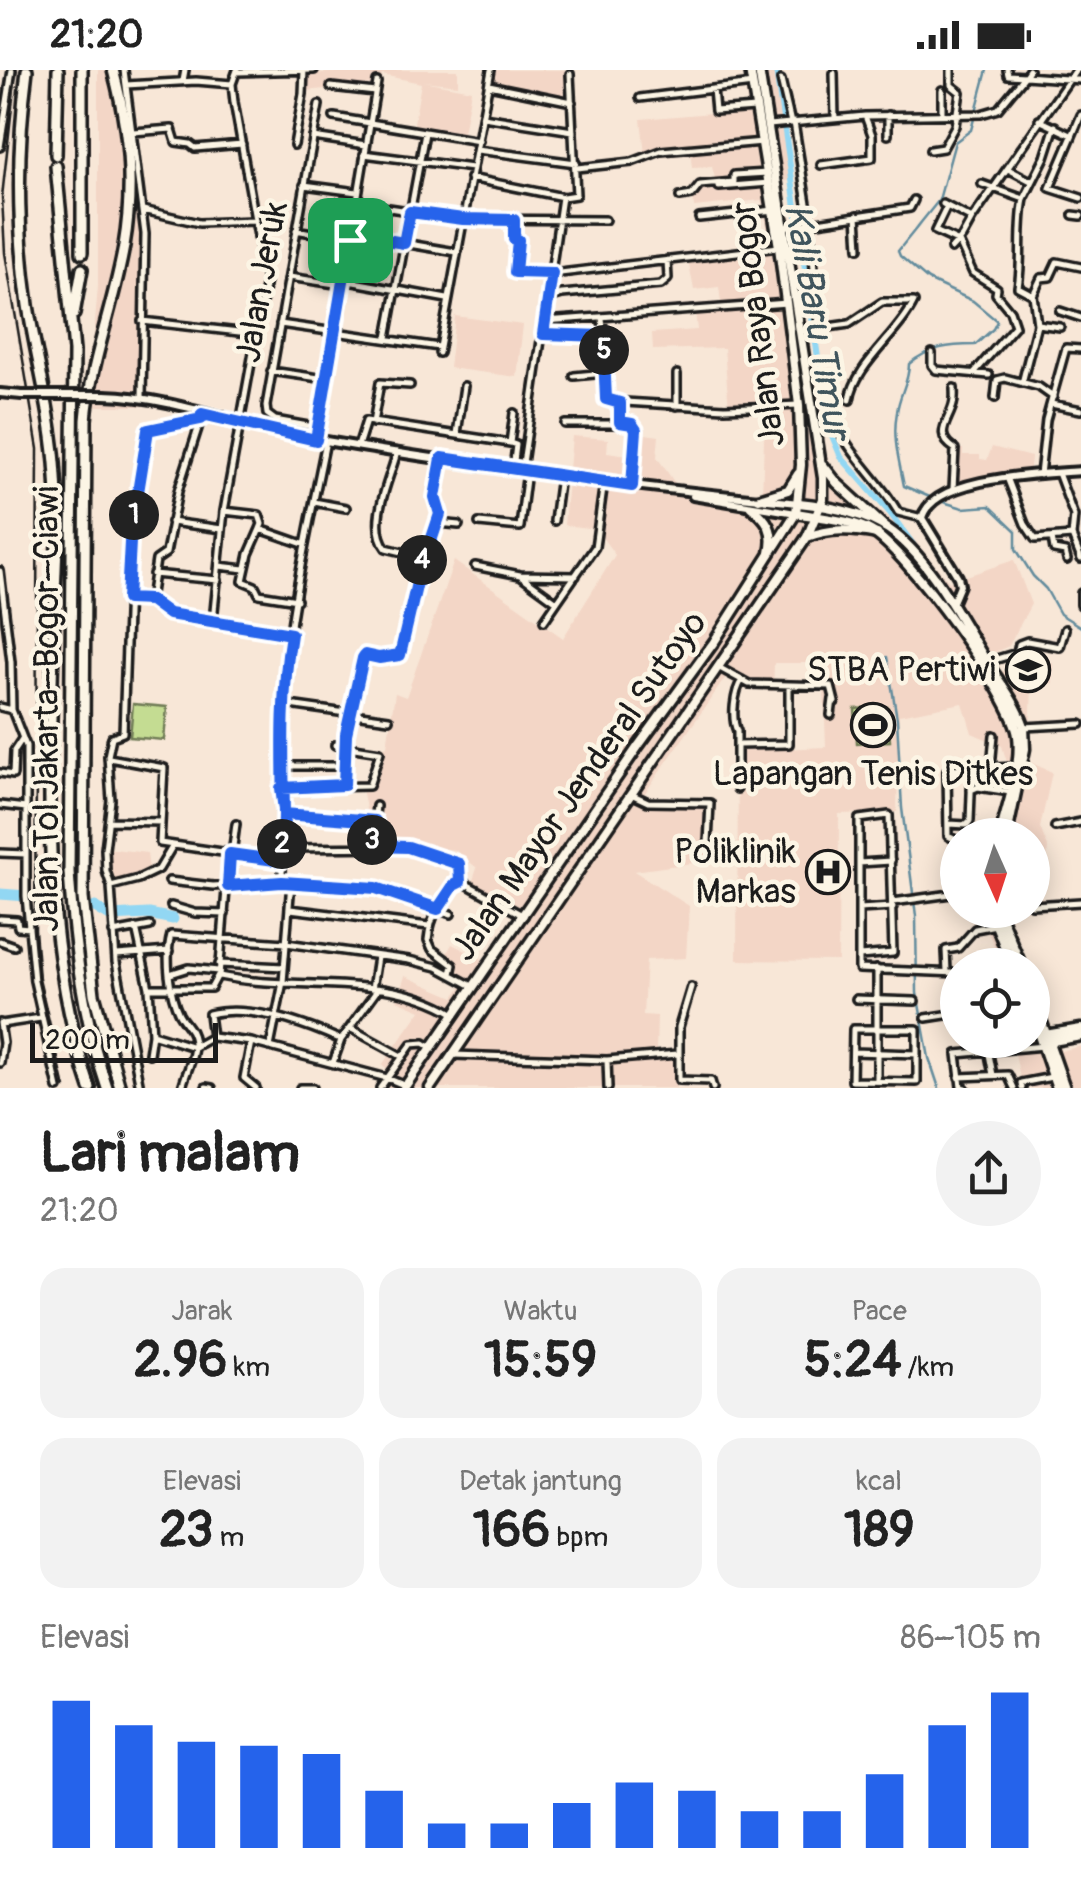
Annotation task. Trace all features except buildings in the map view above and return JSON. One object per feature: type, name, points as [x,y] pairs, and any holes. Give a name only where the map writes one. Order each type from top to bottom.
[{"type":"highway","name":"Jalan Tol Jakarta–Bogor–Ciawi","points":[[27,70],[21,126],[22,238],[28,308],[47,398],[56,480],[51,872],[56,944],[86,1088]]},
{"type":"highway","name":"Jalan Tol Jakarta–Bogor–Ciawi","points":[[58,70],[56,160],[72,326],[74,584],[69,872],[83,1002],[106,1088]]},
{"type":"highway","points":[[82,70],[82,253]]},
{"type":"highway","points":[[114,70],[127,134],[128,218],[119,269],[89,381],[86,420],[83,898],[94,994],[120,1088]]},
{"type":"highway","name":"Jalan Tol Jakarta–Bogor–Ciawi","points":[[72,326],[82,269]]},
{"type":"main road","name":"Jalan Raya Bogor","points":[[750,70],[780,247],[799,404],[802,465],[798,508]]},
{"type":"main road","name":"Jalan Raya Bogor","points":[[760,70],[819,432],[823,499],[813,517]]},
{"type":"main road","points":[[820,461],[838,483],[912,550],[952,605],[1024,727],[1025,748],[1008,818]]},
{"type":"main road","points":[[758,499],[788,490],[802,465]]},
{"type":"main road","points":[[798,508],[816,506],[856,514],[885,527]]},
{"type":"main road","points":[[751,507],[771,529],[769,557]]},
{"type":"main road","points":[[798,508],[813,517],[865,528],[894,546],[917,572],[995,688],[1018,733],[1006,818]]},
{"type":"main road","name":"Jalan Mayor Jenderal Sutoyo","points":[[405,1087],[769,557],[798,508]]},
{"type":"main road","name":"Jalan Mayor Jenderal Sutoyo","points":[[430,1088],[807,537],[813,517]]},
{"type":"main road","points":[[807,537],[846,529],[877,534]]},
{"type":"main road","points":[[524,916],[540,926]]},
{"type":"main road","points":[[1050,1039],[1081,1032]]},
{"type":"main road","points":[[1050,1052],[1065,1088]]},
{"type":"main road","points":[[1049,1058],[1057,1088]]},
{"type":"street","points":[[0,147],[12,70]]},
{"type":"street","points":[[124,70],[143,210],[142,397]]},
{"type":"street","points":[[183,82],[185,70]]},
{"type":"street","points":[[294,145],[304,70]]},
{"type":"street","points":[[213,621],[224,511],[266,274],[232,84],[237,71],[314,70]]},
{"type":"street","points":[[280,324],[387,338],[439,350],[491,70]]},
{"type":"street","points":[[930,150],[942,149],[955,126],[960,92],[950,85],[951,70]]},
{"type":"street","points":[[1007,70],[1008,75],[1027,73],[1081,80]]},
{"type":"street","points":[[950,249],[964,235],[1076,70]]},
{"type":"street","points":[[834,73],[836,119]]},
{"type":"street","points":[[769,125],[865,116],[978,114],[998,109],[1027,73]]},
{"type":"street","points":[[470,178],[562,197],[575,196],[577,166],[570,74]]},
{"type":"street","points":[[781,80],[816,329]]},
{"type":"street","points":[[0,81],[10,82]]},
{"type":"street","points":[[316,440],[377,82]]},
{"type":"street","points":[[126,85],[232,84]]},
{"type":"street","points":[[640,98],[753,84]]},
{"type":"street","points":[[489,85],[572,102]]},
{"type":"street","points":[[331,88],[375,92]]},
{"type":"street","points":[[713,89],[715,111],[757,107]]},
{"type":"street","points":[[942,90],[942,114]]},
{"type":"street","name":"Jalan Jeruk","points":[[318,428],[280,422],[267,414],[319,106]]},
{"type":"street","points":[[888,115],[888,135]]},
{"type":"street","points":[[1081,115],[1050,188],[1081,198]]},
{"type":"street","points":[[821,165],[872,158],[872,135],[865,116]]},
{"type":"street","points":[[334,117],[479,141]]},
{"type":"street","points":[[484,117],[573,131]]},
{"type":"street","points":[[1039,120],[1071,135]]},
{"type":"street","points":[[1032,295],[1018,286],[1022,270],[1018,245],[1024,199],[1045,157],[1054,126]]},
{"type":"street","points":[[133,132],[172,129],[176,142],[195,148],[242,144]]},
{"type":"street","points":[[387,338],[425,134]]},
{"type":"street","points":[[312,136],[366,145]]},
{"type":"street","points":[[477,150],[577,166],[632,162],[660,151],[762,142]]},
{"type":"street","points":[[364,154],[472,168]]},
{"type":"street","points":[[1008,168],[1031,181]]},
{"type":"street","points":[[680,196],[692,195],[700,185],[734,182],[734,176],[768,172]]},
{"type":"street","points":[[718,188],[769,183]]},
{"type":"street","points":[[304,184],[357,192]]},
{"type":"street","points":[[982,184],[1024,199]]},
{"type":"street","points":[[479,523],[520,527],[521,470],[562,197]]},
{"type":"street","points":[[783,226],[910,208],[914,200]]},
{"type":"street","points":[[355,203],[463,219],[605,220]]},
{"type":"street","points":[[972,219],[945,205],[935,231],[959,242],[973,273],[996,288],[1015,326],[974,373]]},
{"type":"street","points":[[143,210],[199,222],[254,220]]},
{"type":"street","points":[[699,218],[774,210]]},
{"type":"street","points":[[857,216],[859,248]]},
{"type":"street","points":[[514,220],[514,239],[518,240],[515,272],[552,274],[780,247]]},
{"type":"street","points":[[296,230],[456,252]]},
{"type":"street","points":[[549,298],[661,285],[668,280],[667,260]]},
{"type":"street","points":[[1022,383],[1037,324],[1032,295],[1040,278],[1050,277],[1058,262],[1081,267]]},
{"type":"street","points":[[289,277],[447,299]]},
{"type":"street","points":[[792,283],[810,281]]},
{"type":"street","points":[[800,331],[853,322],[882,302],[914,302],[904,321],[856,382],[850,400]]},
{"type":"street","points":[[545,321],[787,303]]},
{"type":"street","points":[[1060,311],[1081,318]]},
{"type":"street","points":[[602,316],[606,399],[620,403],[733,408],[799,404]]},
{"type":"street","points":[[142,321],[257,334]]},
{"type":"street","points":[[1037,324],[1060,327]]},
{"type":"street","points":[[543,334],[603,336]]},
{"type":"street","points":[[1040,475],[1046,420],[1066,348],[1081,349]]},
{"type":"street","points":[[932,354],[936,370],[989,375]]},
{"type":"street","points":[[272,371],[326,379]]},
{"type":"street","points":[[574,376],[604,373]]},
{"type":"street","points":[[676,406],[677,374]]},
{"type":"street","points":[[995,398],[997,380],[1005,378],[1039,387],[1052,400],[1081,410]]},
{"type":"street","points":[[373,422],[380,383],[410,385]]},
{"type":"street","points":[[457,434],[464,386]]},
{"type":"street","points":[[953,489],[955,448],[946,442],[944,420],[953,405],[954,388]]},
{"type":"street","points":[[0,393],[142,397],[202,416],[326,442],[682,493],[758,499],[798,508]]},
{"type":"street","points":[[620,403],[620,422]]},
{"type":"street","points":[[831,406],[834,425],[898,512],[922,518],[958,577],[960,586],[952,605]]},
{"type":"street","points":[[510,444],[514,413]]},
{"type":"street","points":[[150,600],[156,560],[166,552],[202,416]]},
{"type":"street","points":[[140,1088],[116,955],[105,849],[109,758],[111,739],[123,733],[130,542],[146,434],[154,428],[202,416]]},
{"type":"street","points":[[358,446],[364,422],[457,434],[516,445],[521,470]]},
{"type":"street","points":[[564,424],[632,424],[636,430],[632,486]]},
{"type":"street","points":[[819,432],[834,425]]},
{"type":"street","points":[[282,882],[282,704],[305,545],[326,442]]},
{"type":"street","points":[[344,785],[345,746],[364,656],[400,655],[422,561],[418,556],[386,548],[378,531],[378,518],[397,452]]},
{"type":"street","points":[[418,556],[421,546],[430,544],[438,523],[440,514],[435,497],[442,458]]},
{"type":"street","points":[[922,518],[931,501],[966,484],[1081,471]]},
{"type":"street","points":[[1058,473],[1074,516],[1072,536],[1081,560]]},
{"type":"street","points":[[554,521],[560,476]]},
{"type":"street","points":[[1008,480],[1034,540],[1072,536]]},
{"type":"street","points":[[544,622],[595,548],[604,482]]},
{"type":"street","points":[[682,493],[751,507],[798,508]]},
{"type":"street","points":[[314,502],[346,508]]},
{"type":"street","points":[[224,511],[259,515],[262,524],[243,581],[255,586],[260,594],[297,600]]},
{"type":"street","points":[[171,522],[222,529]]},
{"type":"street","points":[[438,523],[458,525]]},
{"type":"street","points":[[260,530],[305,545]]},
{"type":"street","points":[[1052,538],[1054,550],[1065,552],[1066,560]]},
{"type":"street","points":[[219,566],[245,570]]},
{"type":"street","points":[[475,566],[520,575],[576,576]]},
{"type":"street","points":[[0,571],[12,662],[12,710],[24,742],[29,928],[41,1018],[58,1088]]},
{"type":"street","points":[[153,574],[218,580]]},
{"type":"street","points":[[520,575],[557,602]]},
{"type":"street","points":[[1081,593],[1081,605]]},
{"type":"street","points":[[127,599],[150,600],[169,614],[291,634]]},
{"type":"street","points":[[987,662],[1017,654],[1019,644],[1027,641],[1060,648],[1066,629]]},
{"type":"street","points":[[0,660],[12,662]]},
{"type":"street","points":[[718,667],[750,684],[831,686],[835,700],[830,715]]},
{"type":"street","points":[[736,789],[734,724],[736,690],[742,680]]},
{"type":"street","points":[[737,745],[788,744],[789,685]]},
{"type":"street","points":[[282,704],[389,719]]},
{"type":"street","points":[[0,707],[12,710]]},
{"type":"street","points":[[1024,727],[1081,724]]},
{"type":"street","points":[[991,767],[994,735]]},
{"type":"street","points":[[0,773],[13,774],[14,751],[24,742]]},
{"type":"street","points":[[281,788],[369,786],[381,753],[335,745]]},
{"type":"street","points":[[109,758],[164,768],[160,843],[282,861]]},
{"type":"street","points":[[281,766],[344,766]]},
{"type":"street","points":[[949,818],[946,771],[1016,767]]},
{"type":"street","points":[[969,818],[972,768]]},
{"type":"street","points":[[971,790],[1010,792]]},
{"type":"street","points":[[630,794],[648,802],[710,803],[708,843]]},
{"type":"street","points":[[0,805],[26,808]]},
{"type":"street","points":[[371,846],[376,806]]},
{"type":"street","points":[[284,814],[375,821]]},
{"type":"street","points":[[860,956],[893,954],[892,818],[888,815],[859,818],[859,968],[940,972]]},
{"type":"street","points":[[109,820],[161,822]]},
{"type":"street","points":[[1056,827],[1081,822]]},
{"type":"street","points":[[150,988],[211,988],[218,970],[236,824]]},
{"type":"street","points":[[111,886],[159,869],[173,845]]},
{"type":"street","points":[[282,848],[408,847],[457,862],[461,867],[460,882]]},
{"type":"street","points":[[0,853],[26,854]]},
{"type":"street","points":[[859,862],[892,861]]},
{"type":"street","points":[[169,882],[228,886],[291,882],[376,888],[452,914]]},
{"type":"street","points":[[270,1046],[283,982],[291,882]]},
{"type":"street","points":[[460,882],[524,916]]},
{"type":"street","points":[[452,974],[453,966],[428,942],[429,926],[454,885],[460,882]]},
{"type":"street","points":[[859,909],[940,896]]},
{"type":"street","points":[[1050,904],[1081,902]]},
{"type":"street","points":[[171,906],[225,914]]},
{"type":"street","points":[[290,909],[429,926]]},
{"type":"street","points":[[0,920],[17,920],[18,927],[29,928]]},
{"type":"street","points":[[113,933],[150,926]]},
{"type":"street","points":[[136,928],[150,988],[149,1054]]},
{"type":"street","points":[[957,948],[980,928]]},
{"type":"street","points":[[182,1088],[194,1047],[190,1026],[180,1015],[173,990],[171,935],[286,943],[426,963],[474,988]]},
{"type":"street","points":[[0,941],[14,946]]},
{"type":"street","points":[[116,955],[169,951]]},
{"type":"street","points":[[332,1064],[341,1040],[375,989],[378,956]]},
{"type":"street","points":[[218,970],[284,967]]},
{"type":"street","points":[[170,974],[189,968],[218,970],[283,982],[375,989],[424,999],[454,1014]]},
{"type":"street","points":[[876,969],[877,1082]]},
{"type":"street","points":[[691,987],[681,1016],[680,1081],[712,1082],[713,1088]]},
{"type":"street","points":[[856,999],[916,1001]]},
{"type":"street","points":[[212,1038],[210,1014],[237,1012],[276,1018],[341,1040]]},
{"type":"street","points":[[926,1018],[940,1016]]},
{"type":"street","points":[[0,1063],[0,1024],[41,1018]]},
{"type":"street","points":[[350,1028],[403,1057]]},
{"type":"street","points":[[853,1029],[877,1029],[917,1029],[917,1082],[852,1081],[853,1029]]},
{"type":"street","points":[[152,1034],[194,1047],[212,1038],[251,1042],[387,1078],[405,1087]]},
{"type":"street","points":[[251,1042],[244,1078],[256,1088]]},
{"type":"street","points":[[380,1088],[415,1043],[432,1048]]},
{"type":"street","points":[[852,1052],[917,1054]]},
{"type":"street","points":[[451,1056],[608,1060],[678,1054]]},
{"type":"street","points":[[957,1058],[960,1087],[965,1088]]},
{"type":"street","points":[[990,1058],[993,1075]]},
{"type":"street","points":[[608,1060],[608,1088]]},
{"type":"street","points":[[960,1077],[1010,1076],[1018,1088],[1021,1083],[1053,1077]]},
{"type":"street","points":[[300,1088],[313,1088]]},
{"type":"shaded area","points":[[98,70],[118,70],[133,155],[143,236],[144,406],[88,406],[98,286]]},
{"type":"shaded area","points":[[358,70],[458,70],[458,85],[423,81],[471,90],[462,138],[413,129],[421,83],[382,75],[382,83],[306,91],[305,75]]},
{"type":"shaded area","points":[[493,70],[568,70],[564,99],[491,84]]},
{"type":"shaded area","points":[[743,70],[774,70],[795,179],[778,183],[817,431],[837,480],[903,527],[949,582],[1014,560],[1031,604],[1009,646],[988,655],[999,673],[1022,663],[1053,663],[1053,683],[1032,685],[1029,762],[1052,772],[1042,818],[998,818],[1009,769],[1002,746],[972,733],[963,703],[899,715],[897,812],[839,814],[838,961],[737,960],[738,751],[826,747],[823,663],[774,663],[773,691],[742,688],[726,677],[638,803],[708,808],[707,861],[634,871],[689,906],[686,958],[646,960],[643,1015],[657,1016],[656,1051],[673,1052],[676,1088],[383,1088],[394,1073],[382,1065],[421,1010],[397,1000],[405,976],[454,997],[467,979],[442,962],[452,944],[484,960],[516,912],[473,891],[477,868],[455,850],[372,842],[363,793],[374,753],[387,746],[395,693],[406,697],[454,561],[563,638],[615,555],[596,529],[564,525],[572,436],[608,439],[607,452],[628,455],[631,432],[659,436],[657,457],[679,489],[762,496],[765,410],[729,409],[724,348],[653,350],[652,333],[697,330],[695,311],[722,310],[719,287],[694,290],[688,259],[690,254],[771,248],[762,200],[694,207],[691,186],[716,182],[712,167],[692,168],[690,149],[645,154],[641,119],[748,110]]},
{"type":"shaded area","points":[[455,316],[523,325],[517,377],[449,368]]},
{"type":"shaded area","points":[[992,447],[1031,457],[1029,477],[951,482],[953,449],[963,449],[963,455],[980,455],[980,459],[987,460]]},
{"type":"shaded area","points":[[106,848],[147,853],[149,870],[110,882]]},
{"type":"shaded area","points":[[986,928],[1012,928],[1019,948],[995,948]]},
{"type":"shaded area","points":[[1050,1024],[1061,1051],[1081,1046],[1081,1088],[1022,1088],[1016,1058],[1050,1058]]},
{"type":"green space","points":[[133,704],[167,707],[164,740],[130,737]]},
{"type":"green space","name":"Lapangan Tenis Ditkes","points":[[888,707],[890,741],[857,743],[855,709]]},
{"type":"waterway","name":"Kali Baru Timur","points":[[776,70],[828,426],[841,457],[890,513],[932,570]]},
{"type":"waterway","points":[[932,498],[904,486],[898,458],[896,422],[909,364],[940,348],[975,345],[997,321],[973,301],[928,280],[898,251],[939,200],[955,142],[971,130],[987,70]]},
{"type":"waterway","points":[[940,501],[963,508],[990,506],[1016,531],[1016,549],[1060,614],[1081,627]]},
{"type":"waterway","points":[[887,657],[897,719],[902,808],[916,916],[917,993],[939,1088]]},
{"type":"waterway","points":[[0,894],[27,896]]},
{"type":"waterway","points":[[95,907],[110,916],[149,914],[173,919]]},
{"type":"tram line","points":[[16,70],[2,197],[5,253],[38,449],[35,930],[39,979],[65,1088]]},
{"type":"place","name":"STBA Pertiwi","points":[[1028,670]]},
{"type":"place","name":"Lapangan Tenis Ditkes","points":[[873,725]]},
{"type":"place","name":"Poliklinik Markas","points":[[828,872]]},
{"type":"route","points":[[350,240],[316,440],[202,414],[201,419],[148,430],[130,542],[127,599],[150,600],[169,614],[291,634],[282,714],[281,788],[284,814],[282,861],[230,854],[228,886],[282,882],[376,888],[438,909],[460,882],[459,864],[408,847],[371,846],[375,821],[284,814],[284,810],[281,788],[344,785],[346,734],[363,658],[400,655],[422,561],[418,556],[421,546],[428,546],[434,538],[440,514],[435,497],[442,458],[632,486],[636,430],[632,424],[620,422],[620,403],[606,399],[603,336],[543,334],[552,273],[515,272],[518,240],[514,239],[514,220],[410,212],[404,243],[350,234],[350,240]]}]
